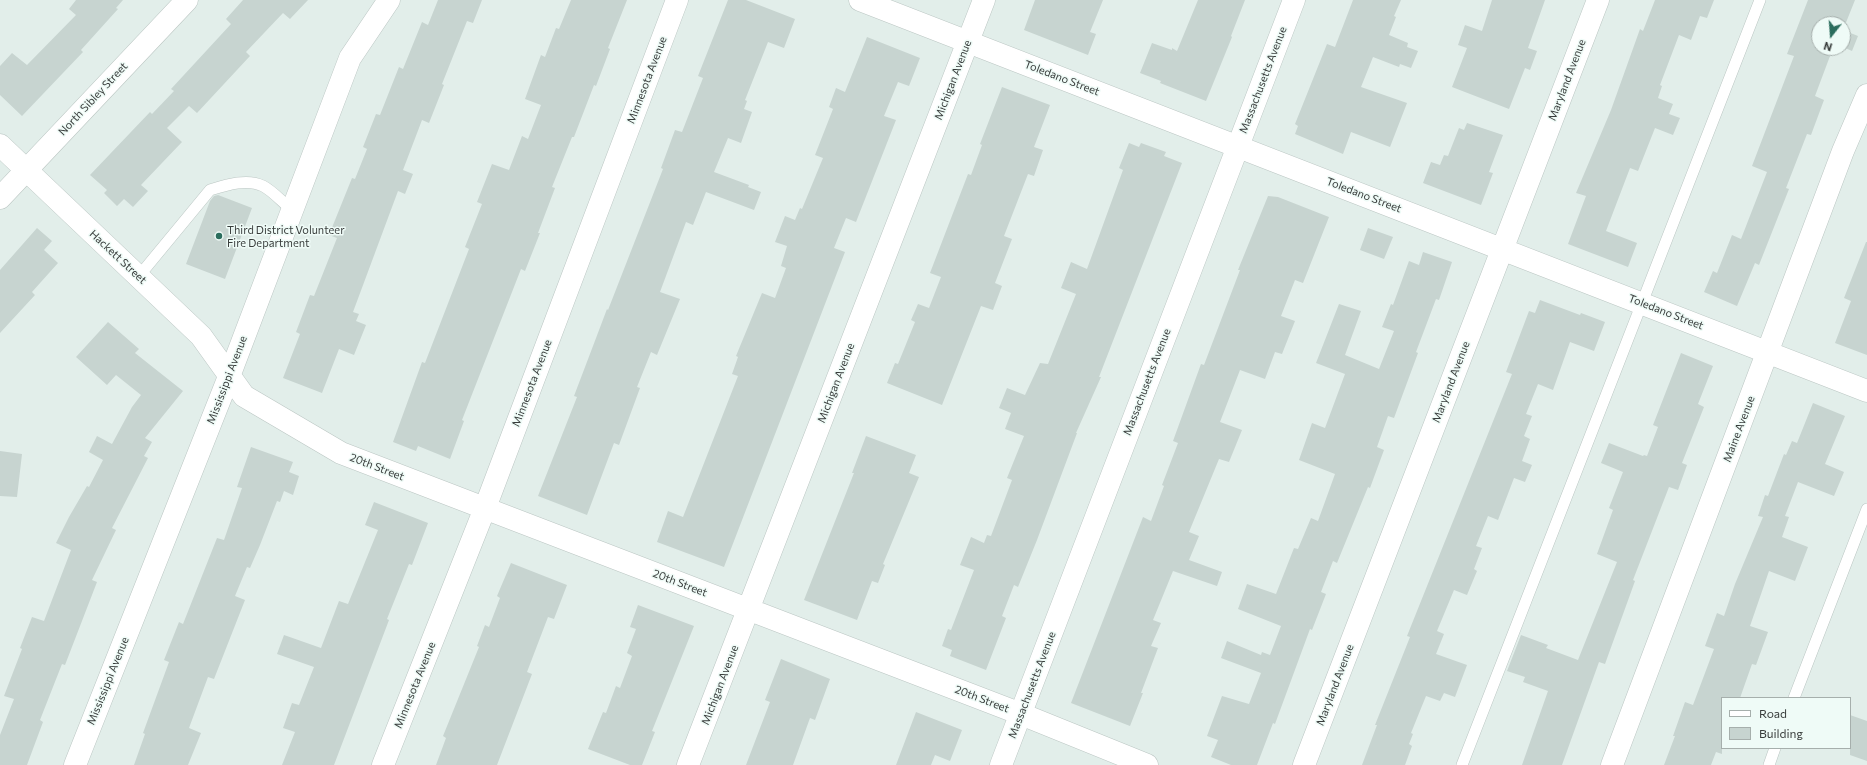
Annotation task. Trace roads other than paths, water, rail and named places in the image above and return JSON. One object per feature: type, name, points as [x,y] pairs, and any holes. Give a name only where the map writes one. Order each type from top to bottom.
[{"type":"street","name":"North Sibley Street","points":[[0,198],[187,0]]},
{"type":"street","name":"Mississippi Avenue","points":[[74,765],[230,374],[350,58],[390,0]]},
{"type":"street","name":"Minnesota Avenue","points":[[384,765],[485,508],[677,0]]},
{"type":"street","name":"Toledano Street","points":[[860,0],[1867,391]]},
{"type":"street","name":"Michigan Avenue","points":[[688,765],[984,0]]},
{"type":"street","name":"Massachusetts Avenue","points":[[1001,765],[1294,0]]},
{"type":"street","name":"Maryland Avenue","points":[[1304,765],[1598,0]]},
{"type":"street","name":"Maine Avenue","points":[[1612,765],[1843,151],[1867,95]]},
{"type":"street","name":"Hackett Street","points":[[0,145],[201,336],[230,374]]},
{"type":"street","name":"20th Street","points":[[230,374],[244,396],[341,453],[1021,714],[1147,765]]},
{"type":"lane","points":[[1462,765],[1760,0]]},
{"type":"lane","points":[[139,276],[210,190],[226,185],[250,182],[264,186],[292,210]]},
{"type":"lane","points":[[1794,697],[1867,509]]},
{"type":"lane","points":[[1769,765],[1775,749]]},
{"type":"place","name":"Third District Volunteer Fire Department","points":[[219,236]]}]
